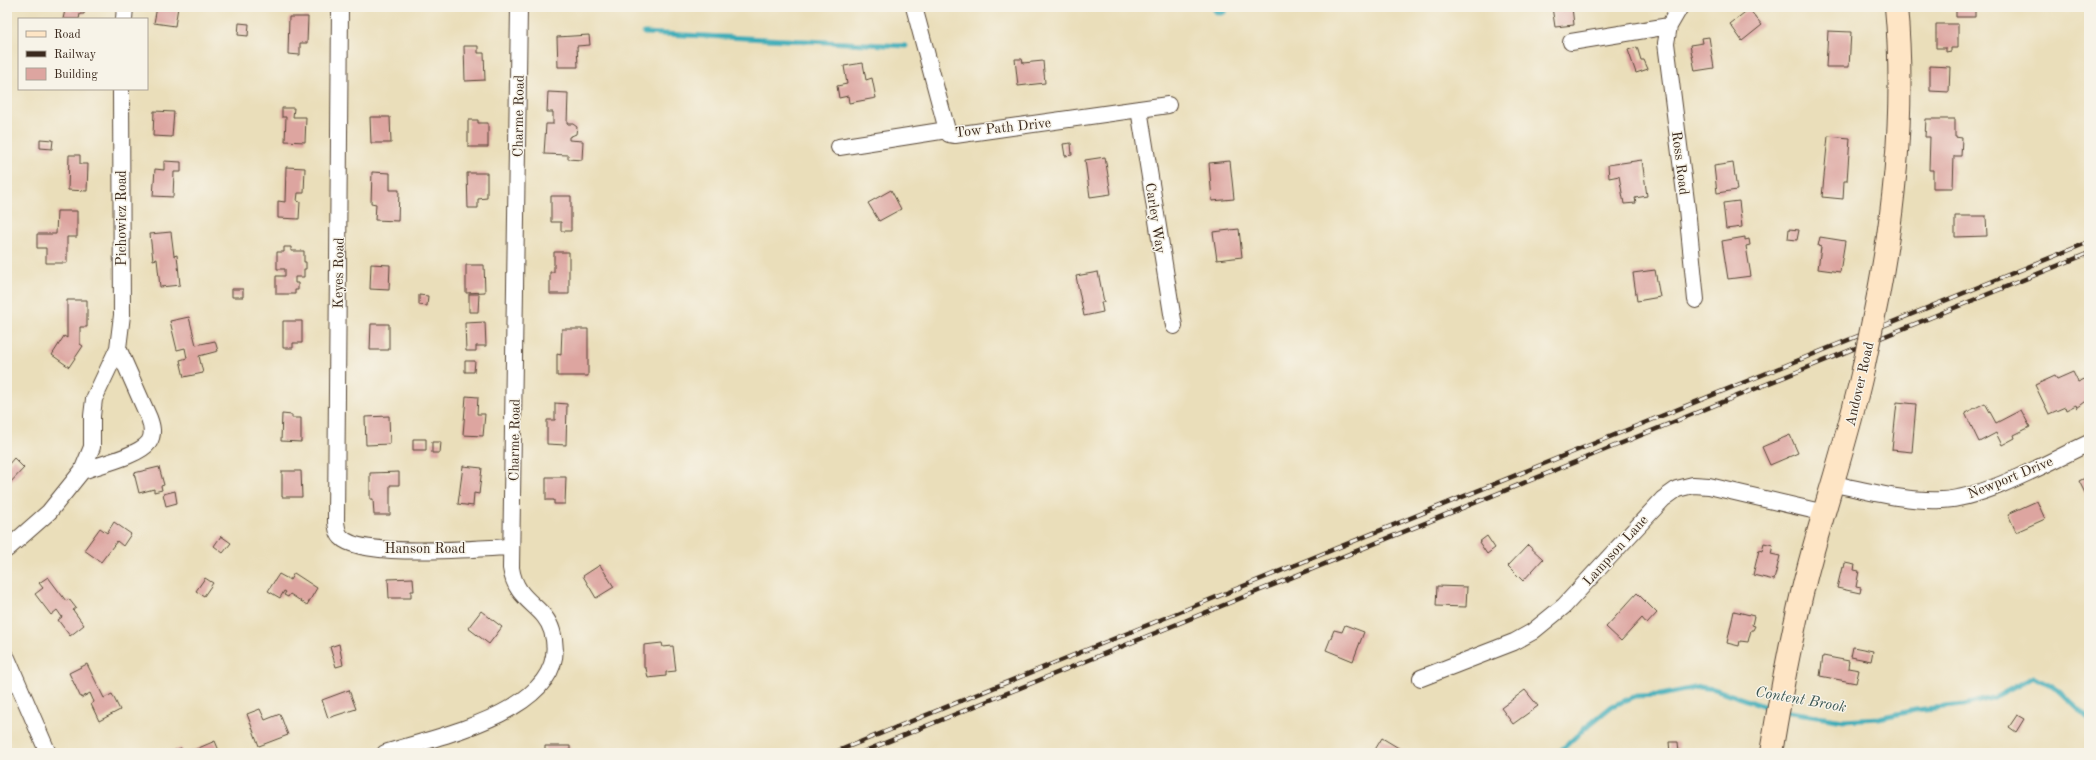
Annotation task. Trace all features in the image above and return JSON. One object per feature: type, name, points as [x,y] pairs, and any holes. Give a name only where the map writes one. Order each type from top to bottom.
[{"type":"main road","name":"Andover Road","points":[[1771,753],[1781,692],[1798,610],[1834,484],[1863,370],[1889,232],[1898,140],[1896,7]]},
{"type":"street","points":[[124,18],[125,7]]},
{"type":"street","name":"Keyes Road","points":[[340,7],[336,522],[342,538]]},
{"type":"street","name":"Charme Road","points":[[385,753],[477,725],[496,716],[525,699],[543,683],[551,662],[554,639],[551,628],[545,618],[516,588],[511,568],[514,474],[519,7]]},
{"type":"street","points":[[914,7],[947,130]]},
{"type":"street","points":[[1571,42],[1669,26],[1680,7]]},
{"type":"street","name":"Ross Road","points":[[1669,26],[1666,44],[1687,209],[1696,300]]},
{"type":"street","name":"Pichowicz Road","points":[[7,549],[30,531],[49,512],[82,471],[92,447],[92,416],[94,399],[118,348],[122,315],[121,90]]},
{"type":"street","name":"Tow Path Drive","points":[[839,147],[947,130],[949,134],[955,135],[1168,105]]},
{"type":"street","name":"Carley Way","points":[[1139,109],[1174,326]]},
{"type":"street","points":[[82,471],[142,449],[151,437],[152,425],[150,418],[118,348]]},
{"type":"street","name":"Newport Drive","points":[[1834,484],[1911,499],[1944,500],[1980,492],[2089,443]]},
{"type":"street","name":"Lampson Lane","points":[[1421,678],[1514,642],[1532,632],[1564,606],[1649,513],[1677,489],[1693,485],[1709,486],[1825,513]]},
{"type":"street","name":"Hanson Road","points":[[342,538],[359,545],[402,550],[511,547]]},
{"type":"street","points":[[7,658],[48,753]]},
{"type":"building","points":[[73,7],[85,7],[84,14],[80,14],[79,18],[63,18],[65,10],[72,11]]},
{"type":"building","points":[[157,7],[178,7],[175,26],[154,23]]},
{"type":"building","points":[[558,7],[578,7],[578,9],[558,9]]},
{"type":"building","points":[[1552,7],[1572,7],[1574,25],[1555,27]]},
{"type":"building","points":[[1956,7],[1975,7],[1975,17],[1956,17]]},
{"type":"building","points":[[1749,9],[1762,25],[1742,41],[1730,24]]},
{"type":"building","points":[[289,17],[308,17],[307,43],[300,43],[300,55],[288,54]]},
{"type":"building","points":[[239,23],[249,24],[248,36],[238,35]]},
{"type":"building","points":[[1936,24],[1958,24],[1958,48],[1951,48],[1951,51],[1946,52],[1946,48],[1936,48]]},
{"type":"building","points":[[1828,31],[1851,32],[1849,67],[1826,67]]},
{"type":"building","points":[[589,35],[590,45],[577,46],[578,67],[558,67],[557,37]]},
{"type":"building","points":[[1709,37],[1714,68],[1695,71],[1690,45],[1703,43],[1702,38]]},
{"type":"building","points":[[464,46],[478,46],[478,53],[484,53],[485,80],[465,81]]},
{"type":"building","points":[[1637,47],[1641,60],[1644,60],[1648,69],[1636,73],[1628,50]]},
{"type":"building","points":[[1015,59],[1022,59],[1023,63],[1043,61],[1045,83],[1018,86]]},
{"type":"building","points":[[863,63],[866,80],[872,78],[876,98],[849,103],[848,96],[839,98],[837,86],[847,84],[844,66]]},
{"type":"building","points":[[1930,66],[1950,67],[1949,92],[1930,91]]},
{"type":"building","points":[[548,92],[568,93],[567,124],[573,124],[577,127],[576,134],[569,137],[569,140],[583,141],[582,160],[568,159],[568,155],[544,154],[546,124],[553,124],[553,112],[547,112]]},
{"type":"building","points":[[282,108],[294,108],[293,117],[306,117],[305,142],[285,141],[286,117],[282,117]]},
{"type":"building","points":[[154,111],[174,112],[172,137],[153,136]]},
{"type":"building","points":[[370,117],[390,117],[391,143],[371,143]]},
{"type":"building","points":[[1926,119],[1955,119],[1955,137],[1962,138],[1961,156],[1954,156],[1953,188],[1933,188],[1933,170],[1929,170],[1930,137],[1925,137]]},
{"type":"building","points":[[468,120],[478,120],[478,123],[488,123],[488,147],[468,147]]},
{"type":"building","points":[[1828,136],[1850,138],[1847,181],[1844,181],[1843,199],[1822,197]]},
{"type":"building","points":[[40,139],[53,140],[52,149],[40,148]]},
{"type":"building","points":[[1071,143],[1072,155],[1065,156],[1063,144]]},
{"type":"building","points":[[69,155],[80,155],[80,164],[88,164],[87,191],[68,190]]},
{"type":"building","points":[[1105,157],[1111,194],[1090,197],[1085,160]]},
{"type":"building","points":[[1642,160],[1647,196],[1635,198],[1636,203],[1624,204],[1619,176],[1609,178],[1608,165]]},
{"type":"building","points":[[164,161],[181,162],[181,172],[174,172],[173,197],[153,196],[155,169],[164,170]]},
{"type":"building","points":[[1230,161],[1234,199],[1212,201],[1209,163]]},
{"type":"building","points":[[1733,163],[1737,190],[1717,193],[1714,166]]},
{"type":"building","points":[[286,167],[305,168],[304,193],[298,193],[297,201],[300,202],[299,219],[278,218],[278,201],[285,202]]},
{"type":"building","points":[[372,172],[390,173],[390,190],[399,190],[398,221],[375,220],[376,204],[371,203]]},
{"type":"building","points":[[467,173],[487,173],[487,198],[478,199],[478,208],[468,208]]},
{"type":"building","points":[[891,190],[901,209],[879,221],[868,203]]},
{"type":"building","points":[[551,196],[571,196],[571,231],[561,231],[561,222],[551,222]]},
{"type":"building","points":[[1739,201],[1742,227],[1726,229],[1723,203]]},
{"type":"building","points":[[57,211],[77,211],[77,237],[67,237],[67,263],[46,263],[46,248],[37,248],[37,234],[56,234]]},
{"type":"building","points":[[1955,216],[1986,216],[1987,236],[1955,237]]},
{"type":"building","points":[[1239,229],[1242,257],[1217,260],[1213,232]]},
{"type":"building","points":[[1789,229],[1799,230],[1797,240],[1788,239]]},
{"type":"building","points":[[171,232],[174,256],[177,255],[180,285],[160,287],[157,259],[153,260],[150,234]]},
{"type":"building","points":[[1745,237],[1745,240],[1749,239],[1750,245],[1746,246],[1751,276],[1728,279],[1722,241]]},
{"type":"building","points":[[1820,237],[1845,241],[1840,272],[1818,269],[1821,247],[1818,246]]},
{"type":"building","points":[[284,247],[291,247],[291,251],[304,251],[304,262],[306,262],[306,269],[304,269],[304,277],[295,277],[295,283],[298,283],[298,290],[295,290],[295,294],[276,294],[276,276],[285,276],[285,269],[277,269],[277,252],[284,252]]},
{"type":"building","points":[[554,252],[569,252],[569,294],[550,294],[550,272],[554,272]]},
{"type":"building","points":[[371,264],[390,265],[389,290],[370,289]]},
{"type":"building","points":[[466,265],[484,265],[485,292],[466,293]]},
{"type":"building","points":[[1655,270],[1660,297],[1637,301],[1633,273]]},
{"type":"building","points":[[1098,272],[1104,302],[1101,302],[1103,312],[1084,316],[1076,276]]},
{"type":"building","points":[[232,289],[243,289],[243,297],[232,297]]},
{"type":"building","points":[[469,294],[479,294],[478,312],[469,312]]},
{"type":"building","points":[[419,295],[428,296],[427,306],[419,305]]},
{"type":"building","points":[[67,300],[87,300],[87,327],[80,327],[80,344],[83,346],[69,367],[52,355],[64,336],[67,338]]},
{"type":"building","points":[[189,317],[196,345],[215,341],[218,351],[199,356],[203,373],[184,377],[180,360],[187,358],[185,348],[177,350],[170,321]]},
{"type":"building","points":[[283,321],[302,321],[302,343],[293,343],[293,348],[283,348]]},
{"type":"building","points":[[485,322],[486,346],[476,346],[476,351],[466,351],[465,323]]},
{"type":"building","points":[[371,324],[389,324],[389,350],[370,350]]},
{"type":"building","points":[[562,329],[588,329],[588,376],[557,376],[557,354],[561,355]]},
{"type":"building","points":[[465,361],[475,361],[474,372],[465,372]]},
{"type":"building","points":[[2073,372],[2078,382],[2089,377],[2089,399],[2077,408],[2076,405],[2066,410],[2065,407],[2049,414],[2035,385],[2055,376],[2057,379]]},
{"type":"building","points":[[466,396],[478,397],[477,414],[485,414],[483,436],[463,435]]},
{"type":"building","points":[[7,397],[12,401],[7,406]]},
{"type":"building","points":[[1897,402],[1916,404],[1912,452],[1892,450]]},
{"type":"building","points":[[555,403],[567,404],[566,445],[547,444],[547,420],[555,420]]},
{"type":"building","points":[[1985,403],[1996,423],[2021,410],[2030,427],[2014,435],[2015,438],[2002,445],[1996,433],[1979,442],[1965,413]]},
{"type":"building","points":[[282,414],[292,415],[292,418],[301,418],[301,442],[281,441]]},
{"type":"building","points":[[389,416],[390,444],[366,445],[365,417]]},
{"type":"building","points":[[1790,435],[1798,453],[1770,465],[1762,447]]},
{"type":"building","points":[[413,439],[426,439],[426,450],[413,450]]},
{"type":"building","points":[[432,442],[441,442],[440,453],[432,453]]},
{"type":"building","points":[[14,458],[24,468],[7,486],[7,464],[8,465]]},
{"type":"building","points":[[463,466],[482,468],[479,494],[474,493],[473,506],[458,504]]},
{"type":"building","points":[[159,467],[164,485],[161,486],[162,490],[154,492],[154,489],[139,493],[134,473]]},
{"type":"building","points":[[282,471],[301,471],[302,497],[282,497]]},
{"type":"building","points":[[399,472],[399,485],[390,485],[390,515],[374,515],[373,499],[370,499],[370,473]]},
{"type":"building","points":[[2089,476],[2089,499],[2088,499],[2079,481]]},
{"type":"building","points":[[546,477],[566,477],[565,504],[554,504],[554,500],[546,500]]},
{"type":"building","points":[[175,491],[177,503],[166,506],[163,494]]},
{"type":"building","points":[[2037,501],[2045,519],[2016,532],[2008,514]]},
{"type":"building","points":[[114,522],[131,534],[123,546],[117,541],[101,562],[84,550],[100,528],[107,533]]},
{"type":"building","points":[[221,536],[231,543],[223,553],[214,546]]},
{"type":"building","points":[[1487,536],[1495,548],[1487,554],[1479,542]]},
{"type":"building","points":[[1764,543],[1773,545],[1771,554],[1780,556],[1774,580],[1753,575],[1759,550],[1762,551]]},
{"type":"building","points":[[1528,545],[1543,559],[1523,581],[1508,566]]},
{"type":"building","points":[[1845,563],[1855,565],[1854,570],[1859,571],[1856,587],[1861,588],[1860,593],[1837,588],[1842,567],[1844,568]]},
{"type":"building","points":[[600,565],[614,587],[596,598],[583,576]]},
{"type":"building","points":[[294,573],[317,588],[307,605],[290,594],[288,597],[284,595],[286,592],[284,591],[280,598],[268,591],[279,574],[290,580]]},
{"type":"building","points":[[48,577],[66,601],[69,599],[76,608],[73,610],[84,625],[70,636],[58,620],[62,617],[57,610],[51,615],[35,594],[43,588],[39,583]]},
{"type":"building","points":[[205,578],[213,583],[204,596],[196,591]]},
{"type":"building","points":[[413,578],[414,591],[411,591],[411,598],[389,598],[388,579]]},
{"type":"building","points":[[1437,586],[1467,587],[1466,607],[1436,606]]},
{"type":"building","points":[[1637,593],[1657,613],[1647,624],[1642,618],[1621,641],[1606,627]]},
{"type":"building","points":[[481,611],[502,627],[489,644],[468,628]]},
{"type":"building","points":[[1734,611],[1754,616],[1752,625],[1755,626],[1753,630],[1751,630],[1748,642],[1740,641],[1739,646],[1727,643]]},
{"type":"building","points":[[1345,625],[1364,632],[1353,661],[1326,650],[1334,630],[1342,632]]},
{"type":"building","points":[[662,643],[663,647],[673,646],[676,671],[666,672],[666,676],[648,678],[646,668],[644,668],[644,645]]},
{"type":"building","points":[[339,644],[343,665],[336,667],[330,647]]},
{"type":"building","points":[[1853,647],[1873,651],[1871,661],[1851,657]]},
{"type":"building","points":[[1823,656],[1849,661],[1848,668],[1859,670],[1856,683],[1820,676]]},
{"type":"building","points":[[87,664],[104,698],[112,694],[120,710],[99,721],[91,704],[94,702],[90,693],[81,698],[69,673]]},
{"type":"building","points":[[349,690],[356,709],[328,718],[322,700]]},
{"type":"building","points":[[1525,690],[1538,706],[1513,724],[1501,708]]},
{"type":"building","points":[[260,709],[265,720],[280,714],[288,735],[259,746],[247,714]]},
{"type":"building","points":[[2017,715],[2024,719],[2016,732],[2009,727]]},
{"type":"building","points":[[1382,738],[1407,753],[1373,753]]},
{"type":"building","points":[[215,741],[220,753],[187,753]]},
{"type":"building","points":[[1669,742],[1678,742],[1679,753],[1670,753]]},
{"type":"building","points":[[545,746],[570,746],[570,753],[545,753]]},
{"type":"building","points":[[181,748],[183,753],[168,753]]},
{"type":"building","points":[[2063,750],[2072,753],[2062,753]]},
{"type":"waterway","points":[[644,33],[906,46]]},
{"type":"waterway","name":"Content Brook","points":[[1783,711],[1844,720],[1879,718],[1915,710],[1964,705],[1996,697],[2034,677],[2053,686],[2089,719]]},
{"type":"waterway","name":"Content Brook","points":[[1558,753],[1612,706],[1636,696],[1661,695],[1699,687],[1714,689],[1773,709]]},
{"type":"railway","points":[[833,753],[2089,242]]},
{"type":"railway","points":[[860,753],[2089,253]]}]
